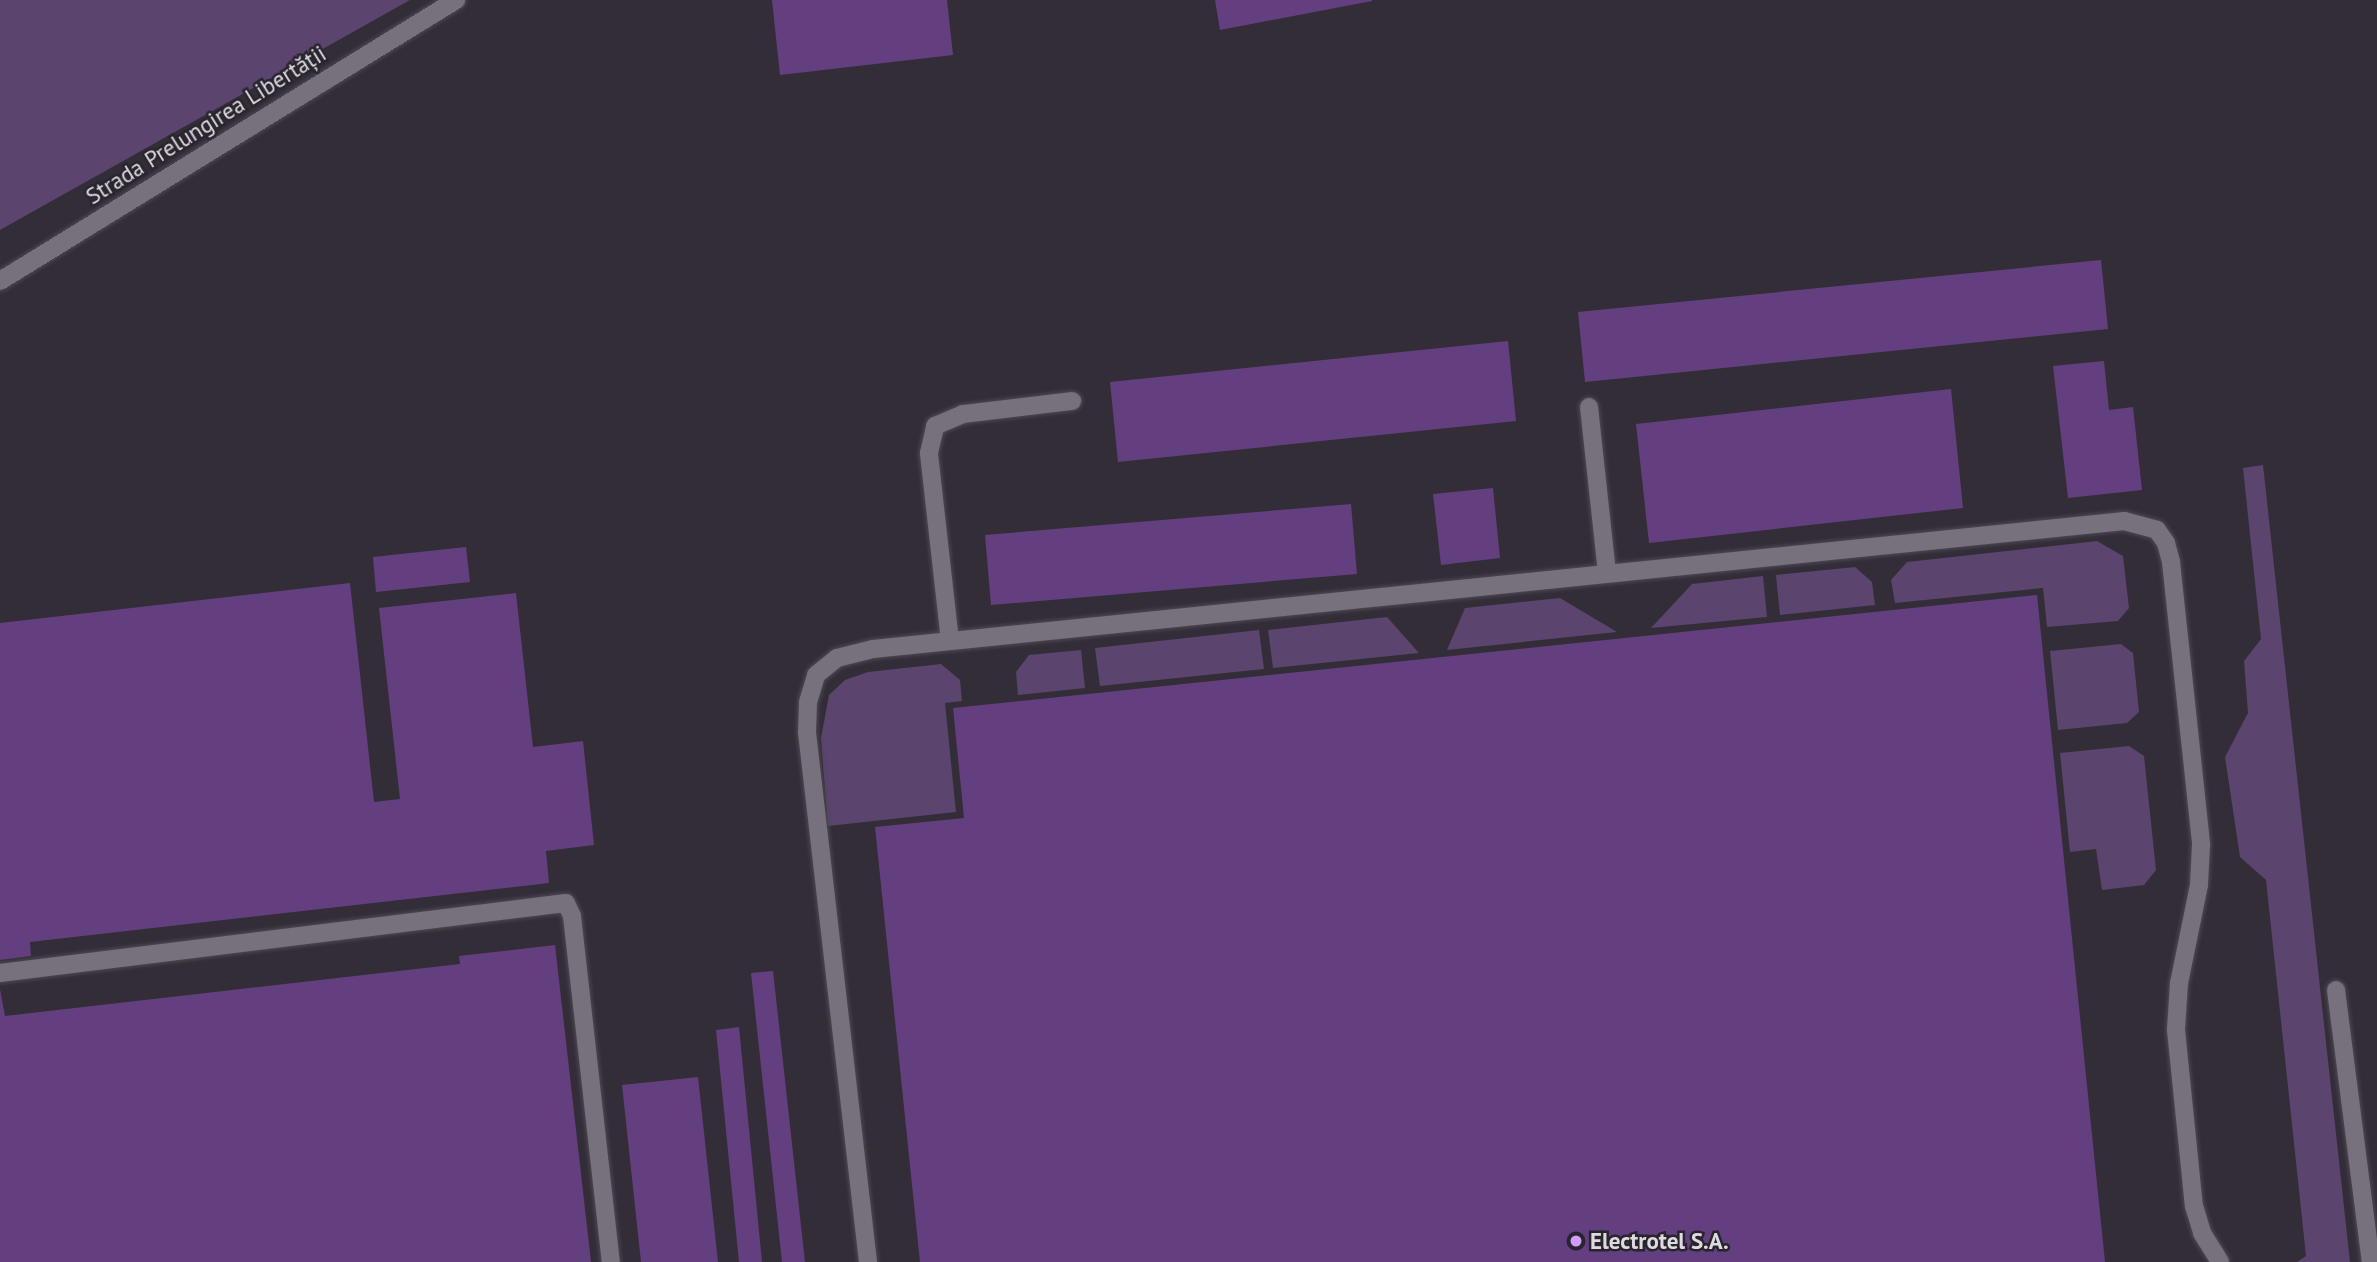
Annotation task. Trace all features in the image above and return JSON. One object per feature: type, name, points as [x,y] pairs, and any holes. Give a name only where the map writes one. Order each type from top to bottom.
[{"type":"street","name":"Strada Prelungirea Libertății","points":[[0,281],[438,5],[456,0]]},
{"type":"street","points":[[950,642],[929,453],[935,426],[962,414],[1072,401]]},
{"type":"street","points":[[1589,407],[1607,573]]},
{"type":"street","points":[[868,1262],[807,732],[808,702],[816,675],[837,658],[950,642],[2124,521],[2157,530],[2166,543],[2171,562],[2201,845],[2198,894],[2176,1006],[2177,1052],[2194,1206],[2202,1233],[2220,1262]]},
{"type":"street","points":[[0,974],[566,903],[572,916],[611,1262]]},
{"type":"street","points":[[2336,990],[2371,1262]]},
{"type":"shaded area","points":[[0,0],[410,0],[0,230]]},
{"type":"shaded area","points":[[2263,465],[2350,1262],[2297,1262],[2306,1256],[2266,880],[2240,857],[2225,757],[2248,713],[2244,661],[2261,639],[2243,468]]},
{"type":"shaded area","points":[[2097,541],[2123,556],[2129,608],[2118,621],[2047,627],[2043,588],[1895,603],[1891,580],[1907,562]]},
{"type":"shaded area","points":[[1855,567],[1872,582],[1875,605],[1780,615],[1776,575]]},
{"type":"shaded area","points":[[1763,576],[1767,617],[1651,628],[1692,584]]},
{"type":"shaded area","points":[[1560,598],[1617,632],[1447,650],[1465,608]]},
{"type":"shaded area","points":[[1387,617],[1419,653],[1273,668],[1268,630]]},
{"type":"shaded area","points":[[1259,630],[1264,669],[1100,686],[1095,648]]},
{"type":"shaded area","points":[[2121,644],[2133,653],[2139,712],[2127,723],[2058,730],[2050,651]]},
{"type":"shaded area","points":[[1081,650],[1085,688],[1018,695],[1016,672],[1029,655]]},
{"type":"shaded area","points":[[941,664],[960,680],[962,701],[945,703],[956,812],[828,826],[821,738],[829,695],[845,680],[868,672]]},
{"type":"shaded area","points":[[2129,746],[2144,756],[2156,870],[2144,885],[2102,890],[2096,849],[2070,852],[2060,753]]},
{"type":"building","points":[[772,0],[947,0],[953,55],[780,75]]},
{"type":"building","points":[[1215,0],[1372,0],[1372,1],[1220,30]]},
{"type":"building","points":[[2101,260],[2108,329],[1585,382],[1578,312]]},
{"type":"building","points":[[1508,341],[1516,421],[1118,462],[1110,382]]},
{"type":"building","points":[[2104,361],[2109,410],[2133,407],[2142,490],[2068,498],[2053,366]]},
{"type":"building","points":[[1951,389],[1963,508],[1649,543],[1636,424]]},
{"type":"building","points":[[1493,488],[1500,558],[1441,565],[1433,494]]},
{"type":"building","points":[[1351,504],[1357,574],[991,605],[985,535]]},
{"type":"building","points":[[466,547],[470,582],[376,592],[373,557]]},
{"type":"building","points":[[350,583],[374,802],[400,799],[379,608],[516,593],[533,747],[583,741],[594,845],[546,851],[549,883],[30,942],[31,956],[0,960],[0,623]]},
{"type":"building","points":[[2037,595],[2105,1262],[920,1262],[875,827],[964,818],[953,708]]},
{"type":"building","points":[[555,945],[591,1262],[0,1262],[0,989],[5,1016],[460,964],[459,956]]},
{"type":"building","points":[[773,971],[805,1262],[782,1262],[751,973]]},
{"type":"building","points":[[739,1027],[762,1262],[739,1262],[716,1030]]},
{"type":"building","points":[[698,1077],[718,1262],[641,1262],[622,1085]]},
{"type":"place","name":"Electrotel S.A.","points":[[1576,1241]]}]
